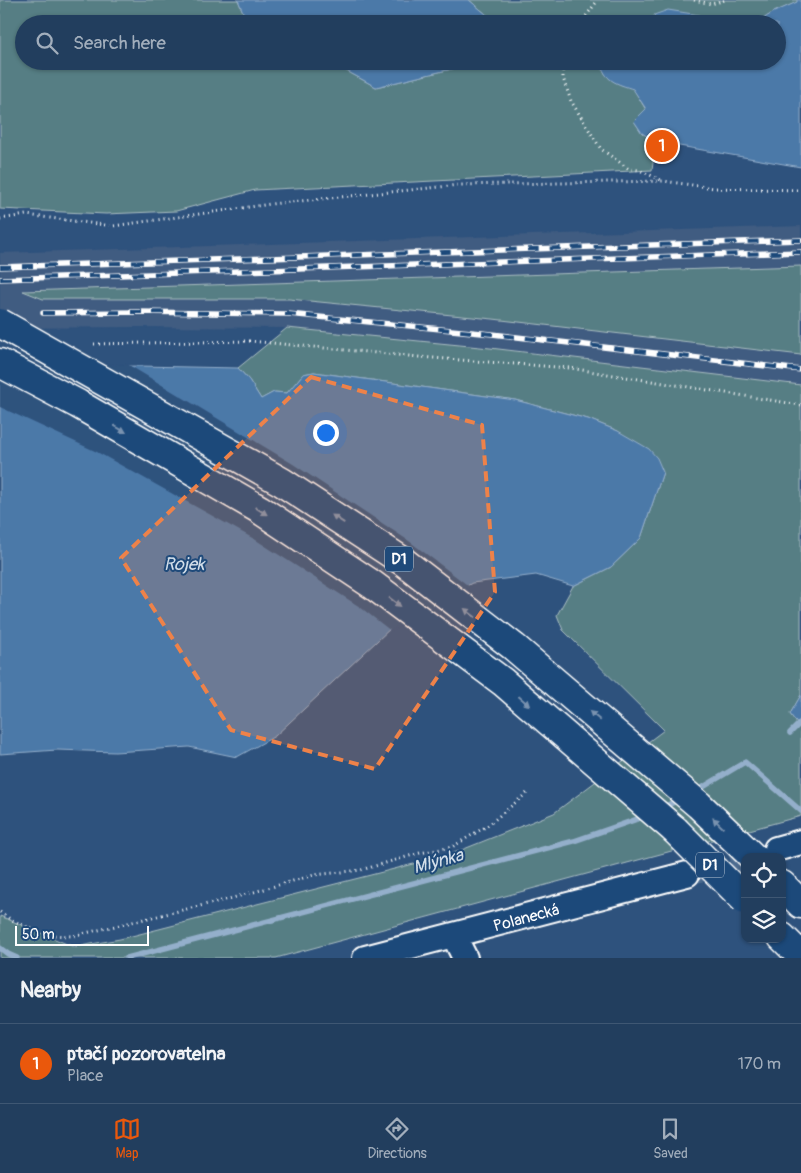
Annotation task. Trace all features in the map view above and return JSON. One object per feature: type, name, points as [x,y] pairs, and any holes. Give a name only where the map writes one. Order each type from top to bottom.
[{"type":"highway","name":"D1","points":[[0,323],[282,482],[404,562],[514,647],[699,805],[764,853]]},
{"type":"highway","name":"D1","points":[[0,363],[78,404],[258,509],[373,585],[503,682],[675,830],[743,898]]},
{"type":"highway","points":[[0,380],[32,397],[78,404]]},
{"type":"highway","points":[[786,890],[801,904]]},
{"type":"street","points":[[764,853],[801,842]]},
{"type":"street","name":"Polanecká","points":[[365,958],[687,874]]},
{"type":"street","points":[[454,936],[465,958]]},
{"type":"path","points":[[587,15],[598,0]]},
{"type":"path","points":[[694,0],[711,4],[726,0]]},
{"type":"path","points":[[563,70],[563,78],[571,102],[601,149],[629,169],[639,170],[664,181]]},
{"type":"path","points":[[0,219],[26,215],[113,226],[271,204],[459,185],[664,181],[714,188],[801,190]]},
{"type":"path","points":[[94,344],[250,341],[418,357],[570,368],[801,405]]},
{"type":"path","points":[[0,912],[10,919],[45,935],[73,936],[229,899],[314,875],[361,870],[420,853],[452,847],[487,826],[527,794]]},
{"type":"highlighted area","points":[[311,377],[482,425],[495,592],[375,769],[231,730],[121,558]]},
{"type":"shaded area","points":[[801,226],[801,266],[24,291],[43,299],[289,299],[493,319],[801,355],[801,385],[490,348],[287,328],[0,328],[0,253]]},
{"type":"green space","points":[[0,0],[238,0],[244,15],[15,15],[15,70],[345,70],[376,87],[447,70],[604,70],[608,77],[616,83],[633,88],[646,110],[634,121],[642,133],[656,142],[652,170],[255,190],[176,211],[106,214],[0,209]]},
{"type":"green space","points":[[469,0],[797,0],[798,2],[769,15],[487,15]]},
{"type":"green space","points":[[801,266],[801,355],[493,319],[289,299],[43,299],[23,291]]},
{"type":"green space","points":[[287,328],[490,348],[801,385],[801,695],[790,714],[801,729],[801,816],[276,958],[0,958],[0,916],[74,947],[120,939],[449,855],[554,813],[664,730],[563,630],[557,615],[573,586],[611,567],[641,538],[663,472],[618,431],[588,419],[515,400],[314,372],[303,374],[287,393],[274,392],[261,399],[249,380],[238,368]]},
{"type":"water","points":[[238,0],[469,0],[487,15],[244,15]]},
{"type":"water","points":[[797,0],[801,0],[801,167],[656,142],[642,133],[634,121],[646,109],[633,89],[612,81],[603,70],[786,70],[786,15],[769,15],[797,2]]},
{"type":"water","points":[[668,10],[699,15],[654,15]]},
{"type":"water","points":[[345,70],[447,70],[376,87]]},
{"type":"water","name":"Rojek","points":[[54,367],[238,368],[249,380],[261,399],[274,392],[287,393],[303,374],[314,372],[515,400],[588,419],[618,431],[649,449],[657,458],[663,472],[641,538],[611,567],[573,586],[536,575],[472,583],[392,627],[275,736],[237,757],[189,747],[115,752],[57,750],[0,754],[0,378]]},
{"type":"water","points":[[801,695],[801,729],[790,714]]},
{"type":"pier","points":[[127,364],[293,464],[409,541],[470,587],[391,631],[360,607],[256,540],[97,452],[0,407],[0,376],[16,379],[54,365]]},
{"type":"waterway","name":"Mlýnka","points":[[790,733],[801,722]]},
{"type":"waterway","points":[[695,792],[745,762],[801,811]]},
{"type":"waterway","name":"Mlýnka","points":[[662,808],[680,799]]},
{"type":"waterway","name":"Mlýnka","points":[[127,958],[574,841],[646,816]]},
{"type":"waterway","name":"Mlýnka","points":[[0,948],[17,958]]},
{"type":"tunnel","points":[[696,871],[741,858]]},
{"type":"railway","points":[[0,267],[801,240]]},
{"type":"railway","points":[[0,279],[801,252]]},
{"type":"railway","points":[[43,313],[288,314],[492,334],[801,370]]},
{"type":"place","name":"ptačí pozorovatelna","points":[[662,146]]}]
